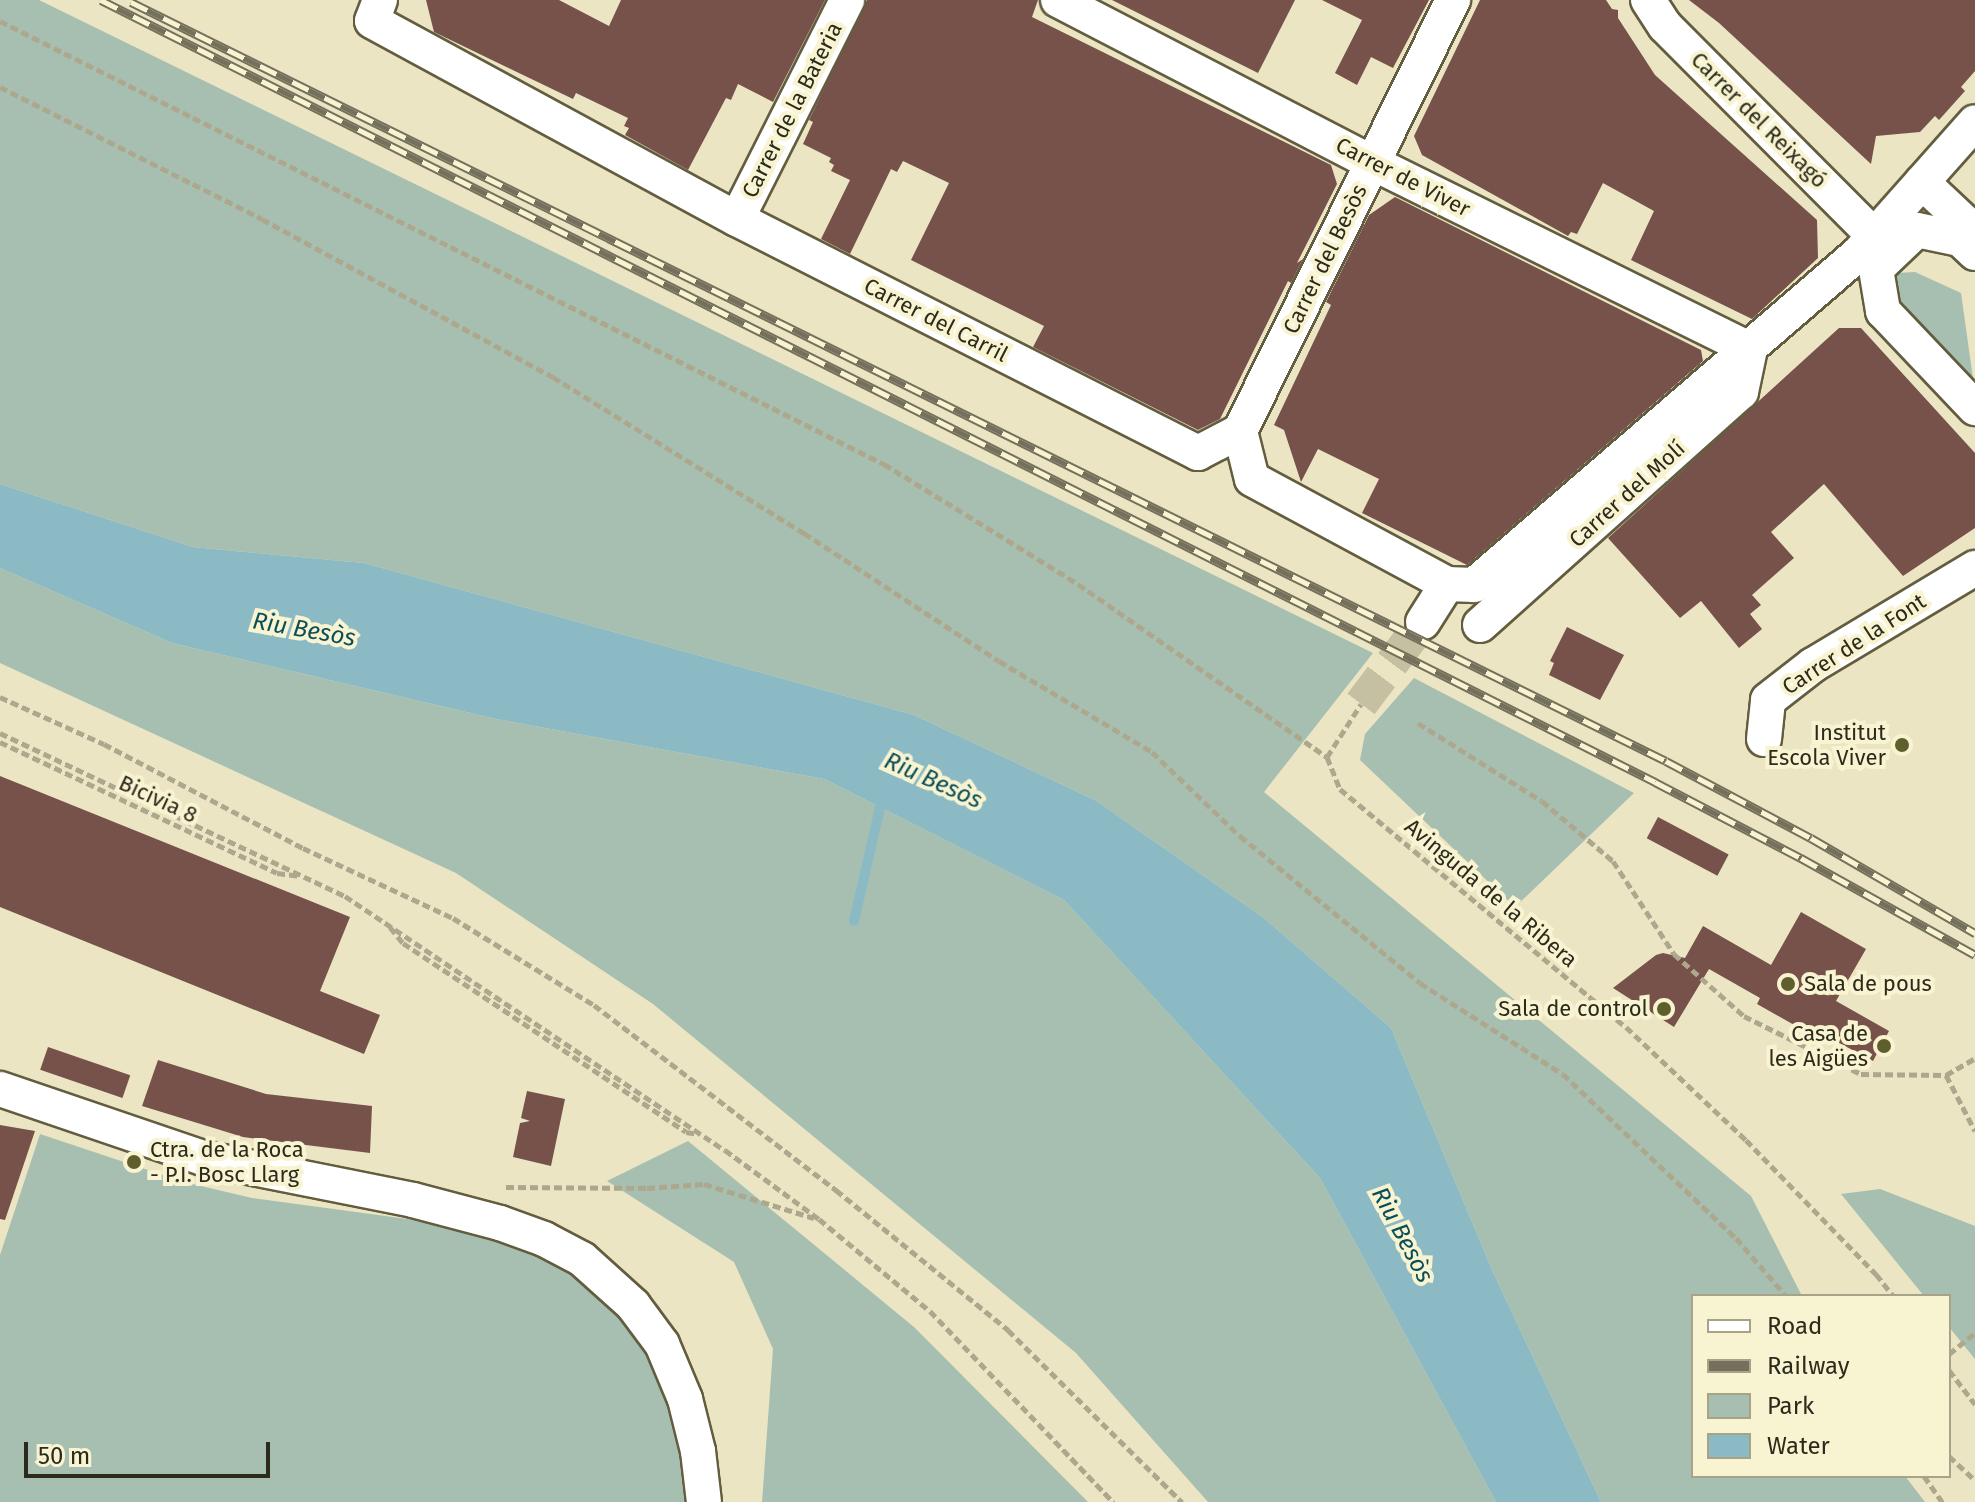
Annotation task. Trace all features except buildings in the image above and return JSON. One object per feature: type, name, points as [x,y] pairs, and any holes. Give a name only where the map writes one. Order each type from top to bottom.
[{"type":"street","name":"Carrer de la Bateria","points":[[737,219],[847,0]]},
{"type":"street","name":"Carrer de Viver","points":[[1058,0],[1373,163],[1750,349]]},
{"type":"street","name":"Carrer del Besòs","points":[[1240,431],[1453,0]]},
{"type":"street","name":"Carrer del Reixagó","points":[[1648,0],[1665,26],[1866,245]]},
{"type":"street","name":"Carrer del Carril","points":[[376,10],[737,219],[1198,453],[1240,431]]},
{"type":"street","name":"Carrer del Molí","points":[[1423,622],[1460,584],[1750,349],[1866,245],[1975,122]]},
{"type":"street","points":[[1922,182],[1975,232]]},
{"type":"street","points":[[1975,253],[1960,239],[1917,230],[1876,269],[1883,311],[1975,408]]},
{"type":"street","points":[[1866,245],[1873,318],[1975,419]]},
{"type":"street","name":"Carrer del Molí","points":[[1480,625],[1741,392],[1750,349]]},
{"type":"street","points":[[1240,431],[1252,479],[1460,584]]},
{"type":"street","name":"Carrer de la Font","points":[[1764,739],[1768,700],[1813,665],[1975,568]]},
{"type":"street","points":[[0,1089],[203,1158],[413,1200],[500,1223],[544,1239],[582,1259],[633,1305],[662,1344],[685,1399],[698,1451],[704,1502]]},
{"type":"path","points":[[0,21],[884,464],[1078,584],[1327,757],[1361,704]]},
{"type":"path","points":[[0,87],[262,219],[553,377],[804,533],[999,661],[1152,752],[1240,836],[1420,983],[1563,1074],[1736,1238],[1784,1294]]},
{"type":"path","points":[[0,697],[104,744],[303,848],[453,918],[594,1005],[836,1190],[1008,1330],[1182,1502]]},
{"type":"path","points":[[1418,723],[1542,801],[1613,861],[1674,954],[1744,1016],[1861,1074],[1946,1075],[1975,1058]]},
{"type":"path","points":[[0,733],[345,896],[387,923],[403,943],[428,960],[686,1132],[701,1134],[819,1219],[930,1311],[1113,1502]]},
{"type":"path","name":"Bicivia 8","points":[[0,742],[277,873],[306,877]]},
{"type":"path","name":"Avinguda de la Ribera","points":[[1327,757],[1340,789],[1626,1027],[1746,1140],[1876,1274],[1891,1294]]},
{"type":"path","points":[[1946,1075],[1975,1131]]},
{"type":"path","points":[[501,1187],[647,1188],[704,1184],[819,1219]]},
{"type":"path","points":[[1951,1352],[1975,1333]]},
{"type":"path","points":[[1951,1373],[1975,1404]]},
{"type":"path","points":[[1951,1458],[1975,1480]]},
{"type":"path","points":[[1925,1478],[1942,1502]]},
{"type":"green space","points":[[0,0],[39,0],[1373,653],[1264,792],[1751,1196],[1801,1294],[1691,1294],[1691,1478],[1907,1478],[1925,1502],[1601,1502],[1493,1272],[1391,1028],[1264,918],[1095,800],[914,715],[364,563],[193,547],[0,484]]},
{"type":"green space","points":[[1915,272],[1961,293],[1975,393],[1880,310],[1878,274]]},
{"type":"green space","points":[[0,568],[172,643],[496,719],[824,779],[1064,900],[1320,1178],[1496,1502],[1208,1502],[1076,1353],[653,1004],[456,873],[0,663]]},
{"type":"green space","points":[[1414,678],[1634,793],[1515,907],[1360,760],[1365,734]]},
{"type":"green space","points":[[40,1134],[184,1182],[252,1198],[452,1225],[610,1272],[659,1306],[689,1357],[690,1502],[0,1502],[0,1255]]},
{"type":"green space","points":[[688,1141],[914,1327],[1088,1502],[762,1502],[773,1349],[734,1262],[607,1181]]},
{"type":"green space","points":[[1880,1189],[1975,1226],[1975,1359],[1951,1329],[1951,1294],[1922,1294],[1841,1194]]},
{"type":"water","name":"Riu Besòs","points":[[0,484],[193,547],[364,563],[914,715],[1095,800],[1264,918],[1391,1028],[1493,1272],[1601,1502],[1496,1502],[1320,1178],[1064,900],[824,779],[496,719],[172,643],[0,568]]},
{"type":"waterway","points":[[854,921],[883,794]]},
{"type":"tunnel","points":[[1361,704],[1423,622]]},
{"type":"railway","points":[[101,0],[1655,782],[1801,858],[1975,955]]},
{"type":"railway","points":[[131,2],[1666,761],[1811,838],[1975,933]]},
{"type":"place","name":"Institut Escola Viver","points":[[1902,745]]},
{"type":"place","name":"Sala de pous","points":[[1788,984]]},
{"type":"place","name":"Sala de control","points":[[1664,1009]]},
{"type":"place","name":"Casa de les Aigües","points":[[1884,1046]]},
{"type":"place","name":"Ctra. de la Roca - P.I. Bosc Llarg","points":[[134,1162]]}]
